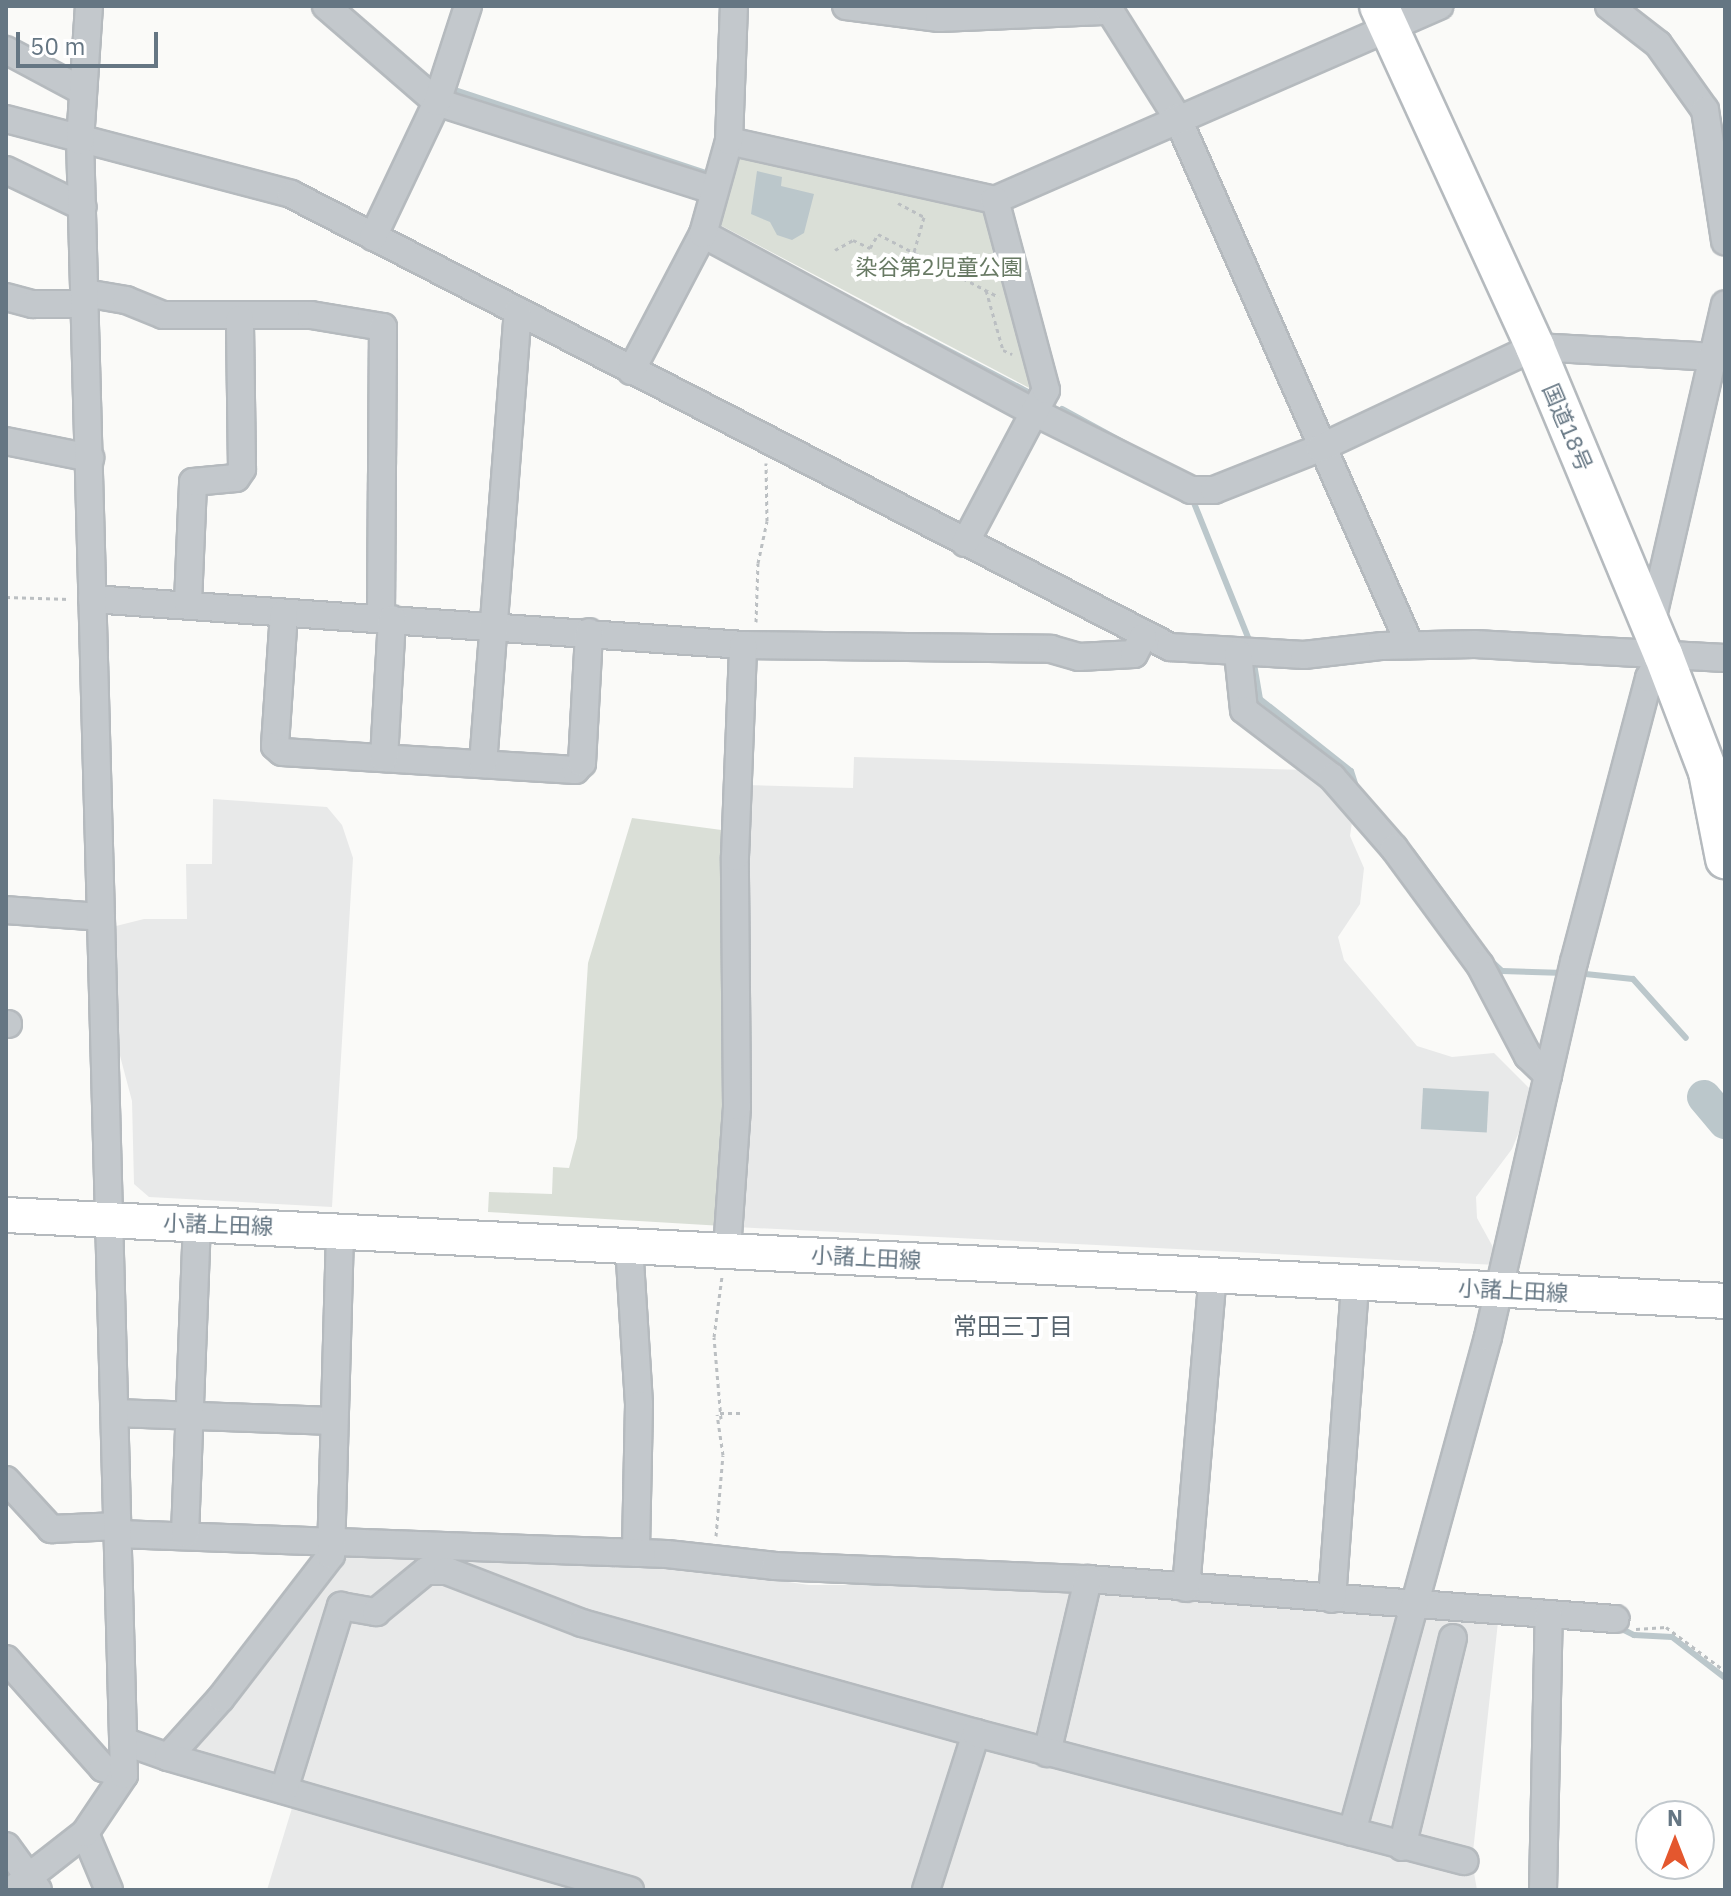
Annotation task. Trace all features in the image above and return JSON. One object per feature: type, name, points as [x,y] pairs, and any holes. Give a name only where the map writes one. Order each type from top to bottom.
[{"type":"highway","name":"国道18号","points":[[1384,17],[1535,347],[1657,640],[1708,772],[1725,859]]},
{"type":"main road","name":"小諸上田線","points":[[6,1215],[340,1229],[1725,1301]]},
{"type":"street","points":[[6,1846],[27,1885],[85,1833],[117,1792],[124,1775],[80,141],[89,6]]},
{"type":"street","points":[[330,6],[437,102],[712,190]]},
{"type":"street","points":[[631,371],[703,234],[712,190],[729,141],[734,6]]},
{"type":"street","points":[[846,6],[939,18],[1108,9],[1177,117],[1320,448],[1410,645]]},
{"type":"street","points":[[729,141],[888,187],[931,186],[995,200],[1384,17],[1440,6]]},
{"type":"street","points":[[1609,6],[1658,44],[1705,110],[1725,241]]},
{"type":"street","points":[[373,237],[437,102],[465,15]]},
{"type":"street","points":[[6,50],[81,90]]},
{"type":"street","points":[[6,119],[80,141],[174,159],[291,194],[1143,637],[1170,647],[1248,653],[1330,654],[1410,645],[1535,645],[1657,640],[1725,658]]},
{"type":"street","points":[[6,170],[83,207]]},
{"type":"street","points":[[965,543],[1046,390],[995,200]]},
{"type":"street","points":[[703,234],[1036,413],[1191,490],[1214,490],[1320,448],[1535,347],[1721,366]]},
{"type":"street","points":[[6,297],[33,304],[85,299],[126,300],[163,315],[240,319],[311,315],[383,327],[384,758]]},
{"type":"street","points":[[1352,1832],[1488,1337],[1572,973],[1649,678],[1721,366],[1725,304]]},
{"type":"street","points":[[483,764],[518,311]]},
{"type":"street","points":[[188,603],[193,482],[236,478],[242,469],[240,319]]},
{"type":"street","points":[[6,441],[90,458]]},
{"type":"street","points":[[92,599],[188,603],[284,613],[750,644],[1051,649],[1079,657],[1134,654],[1143,637]]},
{"type":"street","points":[[284,613],[275,746],[282,752],[575,770],[582,763],[589,632]]},
{"type":"street","points":[[725,1250],[737,1106],[735,857],[750,644]]},
{"type":"street","points":[[1248,653],[1244,710],[1332,777],[1394,848],[1480,965],[1528,1056],[1548,1075]]},
{"type":"street","points":[[6,910],[101,917]]},
{"type":"street","points":[[185,1534],[187,1412],[197,1223]]},
{"type":"street","points":[[168,1757],[221,1698],[333,1547],[340,1229]]},
{"type":"street","points":[[629,1245],[639,1405],[636,1553]]},
{"type":"street","points":[[1186,1588],[1213,1276]]},
{"type":"street","points":[[1332,1599],[1355,1283]]},
{"type":"street","points":[[115,1413],[187,1412],[334,1421]]},
{"type":"street","points":[[6,1480],[51,1529],[118,1530],[179,1539],[185,1534],[333,1547],[636,1553],[1087,1585],[1186,1588],[1332,1599],[1411,1611],[1549,1619],[1615,1619]]},
{"type":"street","points":[[284,1790],[341,1606],[376,1612],[426,1571],[447,1571],[582,1623],[1047,1753],[1464,1861]]},
{"type":"street","points":[[1047,1753],[1087,1585]]},
{"type":"street","points":[[1543,1890],[1549,1619]]},
{"type":"street","points":[[1402,1847],[1453,1638]]},
{"type":"street","points":[[6,1659],[103,1768],[124,1775]]},
{"type":"street","points":[[926,1890],[976,1733]]},
{"type":"street","points":[[123,1741],[168,1757],[630,1890]]},
{"type":"street","points":[[85,1833],[109,1890]]},
{"type":"path","points":[[914,253],[924,217],[896,202],[927,201],[931,186]]},
{"type":"path","points":[[835,250],[853,240],[870,248],[878,234],[1025,310]]},
{"type":"path","points":[[986,290],[1003,350],[1040,367]]},
{"type":"path","points":[[750,644],[758,563],[767,521],[766,461],[776,446]]},
{"type":"path","points":[[6,597],[92,599]]},
{"type":"path","points":[[717,1559],[715,1502],[723,1455],[714,1337],[725,1250]]},
{"type":"path","points":[[719,1414],[740,1413]]},
{"type":"path","points":[[719,1414],[721,1419]]},
{"type":"path","points":[[1615,1619],[1634,1628],[1666,1627],[1725,1671]]},
{"type":"shaded area","points":[[757,171],[782,177],[781,186],[814,194],[804,233],[792,240],[777,235],[770,222],[751,214]]},
{"type":"shaded area","points":[[854,757],[1306,770],[1353,815],[1350,836],[1364,868],[1360,904],[1338,937],[1344,960],[1417,1046],[1452,1057],[1494,1053],[1531,1090],[1531,1103],[1512,1149],[1476,1197],[1477,1218],[1499,1258],[1497,1265],[736,1227],[745,785],[853,788]]},
{"type":"shaded area","points":[[213,799],[327,807],[342,825],[353,858],[332,1207],[149,1197],[134,1184],[132,1101],[119,1052],[116,926],[144,919],[187,919],[186,864],[212,864]]},
{"type":"shaded area","points":[[1423,1088],[1489,1091],[1487,1132],[1421,1129]]},
{"type":"shaded area","points":[[338,1554],[662,1564],[809,1585],[1003,1585],[1498,1622],[1472,1861],[1477,1890],[267,1890],[292,1808],[176,1775],[191,1745]]},
{"type":"green space","name":"染谷第2児童公園","points":[[738,157],[990,213],[1041,386],[1033,390],[720,225]]},
{"type":"green space","points":[[632,818],[729,831],[723,1226],[488,1212],[489,1192],[552,1194],[553,1167],[569,1168],[577,1138],[588,963]]},
{"type":"waterway","points":[[452,89],[712,175]]},
{"type":"waterway","points":[[907,329],[1032,394]]},
{"type":"waterway","points":[[1062,409],[1128,445]]},
{"type":"waterway","points":[[1192,498],[1252,647]]},
{"type":"waterway","points":[[1253,658],[1260,699],[1351,771],[1357,789]]},
{"type":"waterway","points":[[1412,851],[1467,926]]},
{"type":"waterway","points":[[1489,959],[1502,971],[1565,973]]},
{"type":"waterway","points":[[1576,973],[1633,979],[1686,1038]]},
{"type":"waterway","points":[[1704,1097],[1725,1122]]},
{"type":"waterway","points":[[744,1575],[880,1583]]},
{"type":"waterway","points":[[1618,1627],[1634,1635],[1672,1637],[1725,1678]]},
{"type":"district","name":"常田三丁目","points":[[1013,1327]]}]
